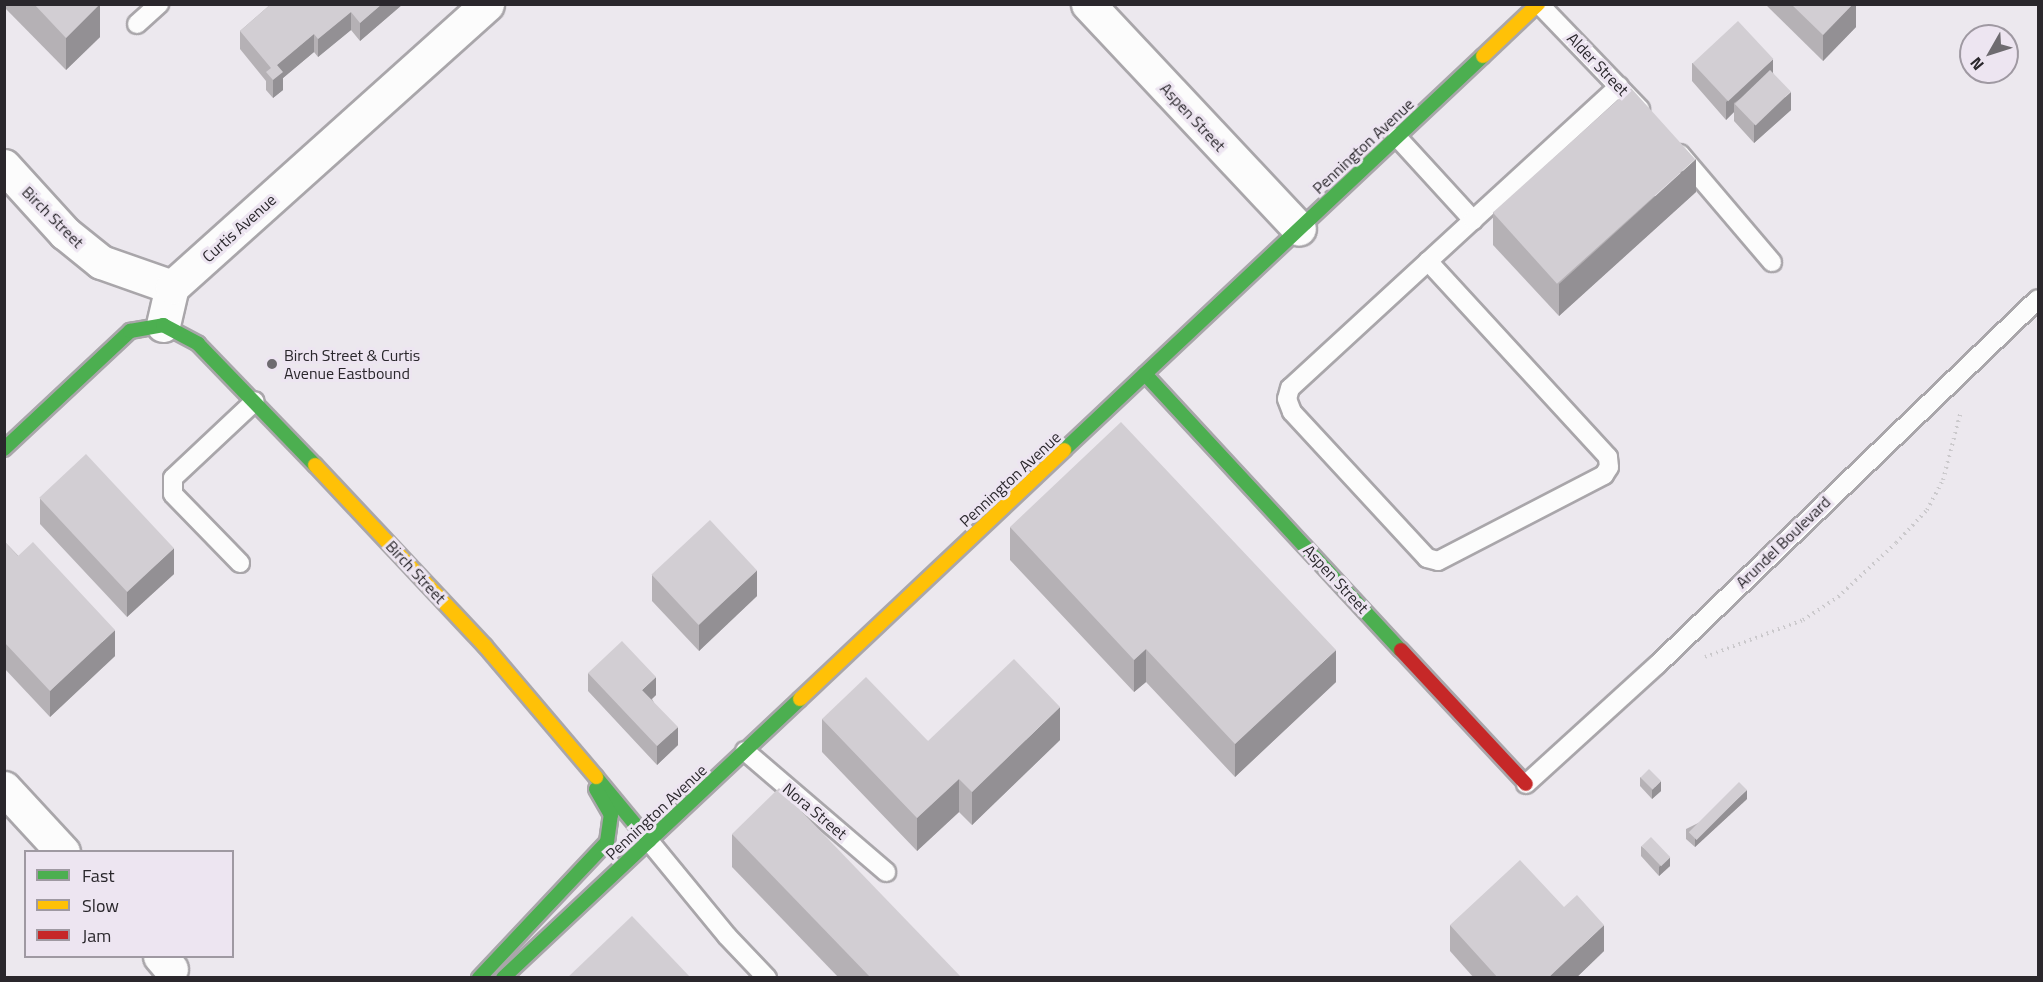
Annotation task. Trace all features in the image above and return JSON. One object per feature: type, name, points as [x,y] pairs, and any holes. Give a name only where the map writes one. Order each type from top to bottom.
[{"type":"main road","name":"Pennington Avenue","points":[[503,978],[1539,4]]},
{"type":"main road","name":"Birch Street","points":[[163,325],[198,344],[255,401],[485,646],[649,841]]},
{"type":"main road","points":[[4,449],[112,345],[130,332],[163,325]]},
{"type":"main road","name":"Aspen Street","points":[[1145,374],[1526,784]]},
{"type":"main road","points":[[479,978],[607,842],[612,827],[611,816],[572,748]]},
{"type":"street","name":"Curtis Avenue","points":[[172,287],[488,4]]},
{"type":"street","name":"Aspen Street","points":[[1088,4],[1299,229]]},
{"type":"street","name":"Birch Street","points":[[4,166],[65,233],[101,262],[172,287]]},
{"type":"street","points":[[163,325],[172,287]]},
{"type":"street","points":[[4,788],[61,850]]},
{"type":"lane","points":[[137,24],[159,4]]},
{"type":"lane","name":"Alder Street","points":[[1539,4],[1656,126]]},
{"type":"lane","points":[[1428,261],[1608,457],[1609,467],[1604,475],[1438,561],[1427,558],[1292,412],[1287,399],[1290,388],[1428,261],[1619,86]]},
{"type":"lane","points":[[1397,137],[1473,220]]},
{"type":"lane","points":[[1670,143],[1772,262]]},
{"type":"lane","name":"Arundel Boulevard","points":[[1526,784],[1657,665],[1970,361],[2038,299]]},
{"type":"lane","points":[[240,563],[173,494],[173,478],[255,401]]},
{"type":"lane","name":"Nora Street","points":[[745,751],[886,872]]},
{"type":"lane","points":[[649,841],[727,936],[767,978]]},
{"type":"path","points":[[1657,665],[1716,655],[1803,620],[1838,597],[1896,543],[1928,510],[1943,480],[1955,445],[1970,361]]},
{"type":"building","points":[[34,4],[100,4],[66,38]]},
{"type":"building","points":[[271,4],[382,4],[360,23],[351,12],[318,39],[314,34],[277,65],[283,72],[273,80],[266,72],[271,68],[240,31]]},
{"type":"building","points":[[1791,4],[1853,4],[1823,35]]},
{"type":"building","points":[[1738,21],[1773,59],[1728,101],[1693,63]]},
{"type":"building","points":[[1770,70],[1791,92],[1756,126],[1735,104]]},
{"type":"building","points":[[1631,88],[1695,159],[1557,284],[1493,212]]},
{"type":"building","points":[[1121,422],[1336,650],[1235,744],[1146,649],[1134,660],[1010,527]]},
{"type":"building","points":[[86,454],[174,548],[127,592],[39,498]]},
{"type":"building","points":[[710,520],[757,570],[699,625],[651,575]]},
{"type":"building","points":[[4,541],[18,556],[33,542],[115,630],[50,691],[4,642]]},
{"type":"building","points":[[622,641],[656,677],[642,690],[678,727],[657,746],[588,673]]},
{"type":"building","points":[[1014,659],[1060,707],[972,792],[959,779],[917,818],[822,719],[866,677],[928,741]]},
{"type":"building","points":[[1649,769],[1661,781],[1653,790],[1641,777]]},
{"type":"building","points":[[1739,782],[1747,790],[1697,840],[1689,832]]},
{"type":"building","points":[[779,788],[962,978],[871,978],[732,834]]},
{"type":"building","points":[[1651,837],[1670,857],[1661,866],[1642,846]]},
{"type":"building","points":[[1520,860],[1564,907],[1577,895],[1604,925],[1548,978],[1498,978],[1450,925]]},
{"type":"building","points":[[632,916],[691,978],[567,978]]},
{"type":"traffic: fast","points":[[1064,450],[1483,56]]},
{"type":"traffic: fast","points":[[4,449],[130,331],[163,325],[198,344],[315,465]]},
{"type":"traffic: fast","points":[[1145,374],[1401,650]]},
{"type":"traffic: fast","points":[[503,978],[800,699]]},
{"type":"traffic: fast","points":[[596,777],[649,841]]},
{"type":"traffic: fast","points":[[479,978],[607,842],[611,815],[596,789]]},
{"type":"traffic: slow","points":[[1483,56],[1538,4]]},
{"type":"traffic: slow","points":[[800,699],[1064,450]]},
{"type":"traffic: slow","points":[[315,465],[485,646],[596,777]]},
{"type":"traffic: jam","points":[[1401,650],[1526,784]]},
{"type":"place","name":"Birch Street & Curtis Avenue Eastbound","points":[[272,364]]}]
